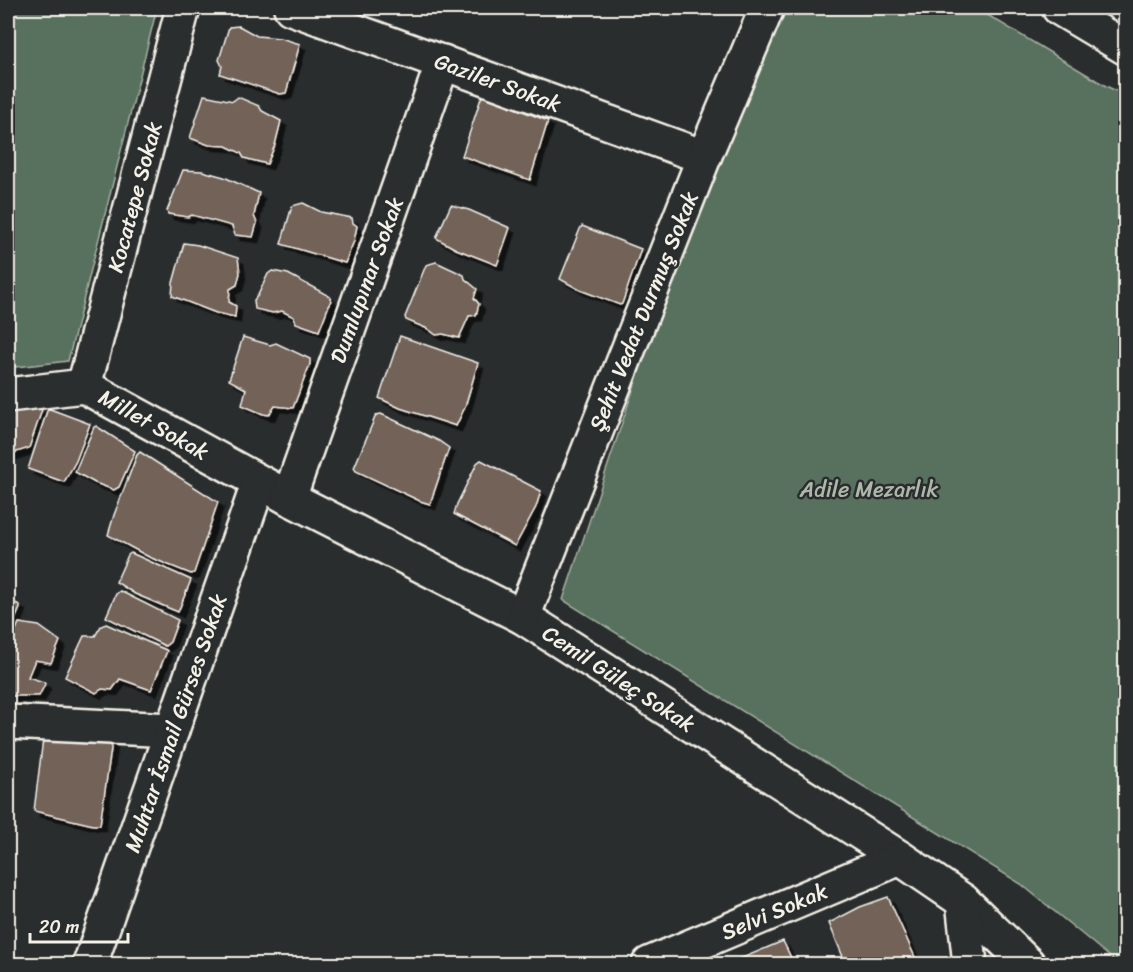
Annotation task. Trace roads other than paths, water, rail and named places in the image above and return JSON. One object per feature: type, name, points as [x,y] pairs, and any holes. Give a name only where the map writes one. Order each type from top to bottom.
[{"type":"street","name":"Kocatepe Sokak","points":[[84,386],[183,8]]},
{"type":"street","name":"Gaziler Sokak","points":[[291,8],[704,157]]},
{"type":"street","name":"Şehit Vedat Durmuş Sokak","points":[[523,617],[704,157],[767,8]]},
{"type":"street","points":[[1059,8],[1125,48]]},
{"type":"street","name":"Dumlupınar Sokak","points":[[289,498],[443,62]]},
{"type":"street","name":"Millet Sokak","points":[[8,395],[84,386],[259,482]]},
{"type":"street","name":"Cemil Güleç Sokak","points":[[259,482],[523,617],[900,858],[963,901],[1028,964]]},
{"type":"street","name":"Muhtar İsmail Gürses Sokak","points":[[90,964],[259,482]]},
{"type":"street","points":[[8,722],[172,730]]},
{"type":"street","name":"Selvi Sokak","points":[[649,964],[900,858]]},
{"type":"street","points":[[963,901],[970,964]]},
{"type":"park label","name":"Adile Mezarlık","points":[[869,489]]}]
